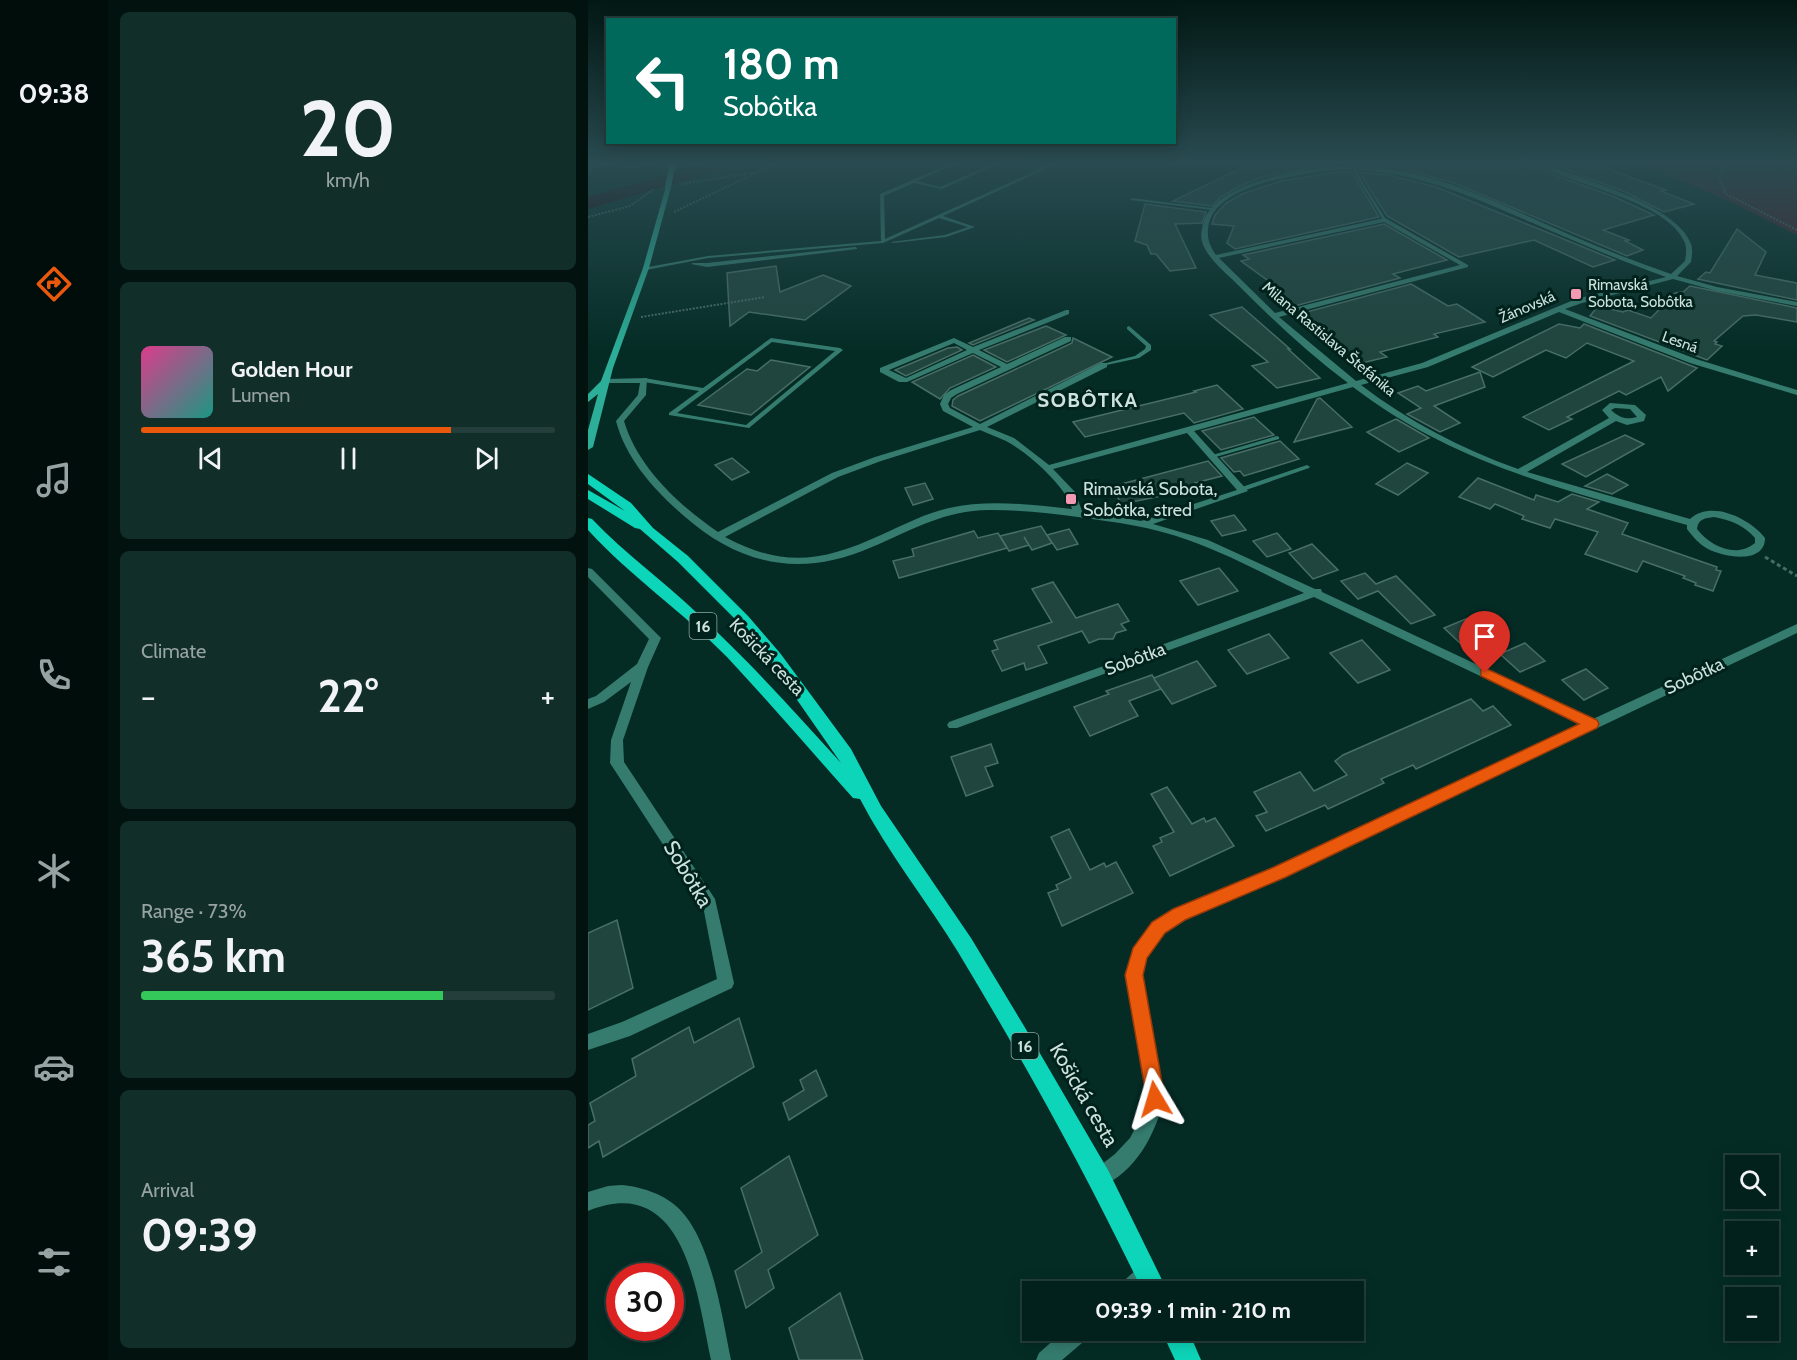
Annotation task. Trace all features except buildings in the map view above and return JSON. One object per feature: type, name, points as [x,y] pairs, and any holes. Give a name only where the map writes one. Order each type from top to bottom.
[{"type":"main road","points":[[588,447],[606,381],[646,268],[658,225]]},
{"type":"main road","points":[[588,399],[606,381]]},
{"type":"main road","name":"Košická cesta","points":[[588,478],[627,506],[649,531],[721,596],[775,657],[846,754],[875,811],[970,954],[1100,1178],[1150,1281]]},
{"type":"main road","name":"Košická cesta","points":[[588,494],[649,531]]},
{"type":"main road","name":"Košická cesta","points":[[588,522],[612,549],[674,599],[732,654],[875,811]]},
{"type":"main road","name":"Košická cesta","points":[[588,537],[612,549]]},
{"type":"main road","points":[[1179,1341],[1188,1360]]},
{"type":"street","name":"Milana Rastislava Štefánika","points":[[1205,225],[1203,235],[1215,257],[1274,316],[1356,385],[1430,433],[1519,472],[1692,523]]},
{"type":"street","points":[[1215,257],[1360,225]]},
{"type":"street","points":[[1274,316],[1467,266],[1395,225]]},
{"type":"street","points":[[1549,225],[1672,277],[1725,291],[1797,304]]},
{"type":"street","points":[[1672,277],[1688,262],[1689,252],[1689,244],[1675,225]]},
{"type":"street","name":"Žánovská","points":[[1188,429],[1356,385],[1462,351],[1557,309],[1672,277]]},
{"type":"street","name":"Lesná","points":[[1557,309],[1693,361],[1797,393]]},
{"type":"street","points":[[1006,367],[973,350],[954,340],[883,370],[902,380],[907,380],[973,350],[1066,312]]},
{"type":"street","points":[[1068,339],[1006,367],[954,393],[944,401],[946,409],[1011,440],[1047,468],[1072,494],[1077,504],[1078,514]]},
{"type":"street","points":[[716,537],[835,476],[878,459],[980,427],[1104,365]]},
{"type":"street","points":[[606,381],[644,380],[642,394],[620,421],[624,438],[635,459],[686,516],[743,552],[764,558],[797,561],[832,558],[868,546],[901,528],[966,508],[1002,507],[1078,514],[1142,524],[1180,533],[1317,592],[1592,724]]},
{"type":"street","points":[[1519,472],[1615,418]]},
{"type":"street","points":[[1047,468],[1188,429],[1243,488],[1243,491],[1142,524]]},
{"type":"street","points":[[1714,514],[1737,519],[1755,531],[1760,538],[1760,544],[1754,550],[1737,554],[1713,548],[1695,536],[1692,523],[1696,518],[1714,514]]},
{"type":"street","name":"Sobôtka","points":[[588,571],[654,638],[617,740],[617,763],[710,904],[726,983],[624,1030],[588,1042]]},
{"type":"street","name":"Sobôtka","points":[[953,725],[1317,592]]},
{"type":"street","name":"Sobôtka","points":[[1100,1178],[1129,1156],[1143,1137],[1151,1119],[1155,1099],[1134,975],[1139,954],[1159,927],[1179,915],[1280,872],[1797,628]]},
{"type":"street","points":[[588,705],[600,699],[642,667]]},
{"type":"street","points":[[588,1202],[597,1197],[630,1193],[658,1204],[672,1215],[695,1253],[721,1360]]},
{"type":"street","points":[[1046,1360],[1069,1341]]},
{"type":"lane","points":[[883,225],[883,242]]},
{"type":"lane","points":[[685,263],[707,265],[848,250],[883,242],[921,225]]},
{"type":"lane","points":[[646,268],[739,254],[946,236],[973,227],[968,225]]},
{"type":"lane","points":[[738,262],[739,254]]},
{"type":"lane","points":[[1104,365],[1137,357],[1148,350],[1149,346],[1129,328]]},
{"type":"lane","points":[[644,380],[704,390],[771,340],[840,350],[747,428],[671,414],[704,390]]},
{"type":"lane","points":[[1212,456],[1276,438]]},
{"type":"lane","points":[[1243,488],[1307,467]]},
{"type":"path","points":[[628,319],[765,297]]},
{"type":"path","points":[[1754,550],[1797,576]]},
{"type":"shaded area","points":[[1778,225],[1797,225],[1797,235]]},
{"type":"place","name":"Rimavská Sobota, Sobôtka","points":[[1576,294]]},
{"type":"place","name":"Rimavská Sobota, Sobôtka, stred","points":[[1071,499]]},
{"type":"district","name":"SOBÔTKA","points":[[1088,400]]},
{"type":"route","points":[[1155,1099],[1134,975],[1139,954],[1159,927],[1179,915],[1280,872],[1592,724],[1485,673]]}]
